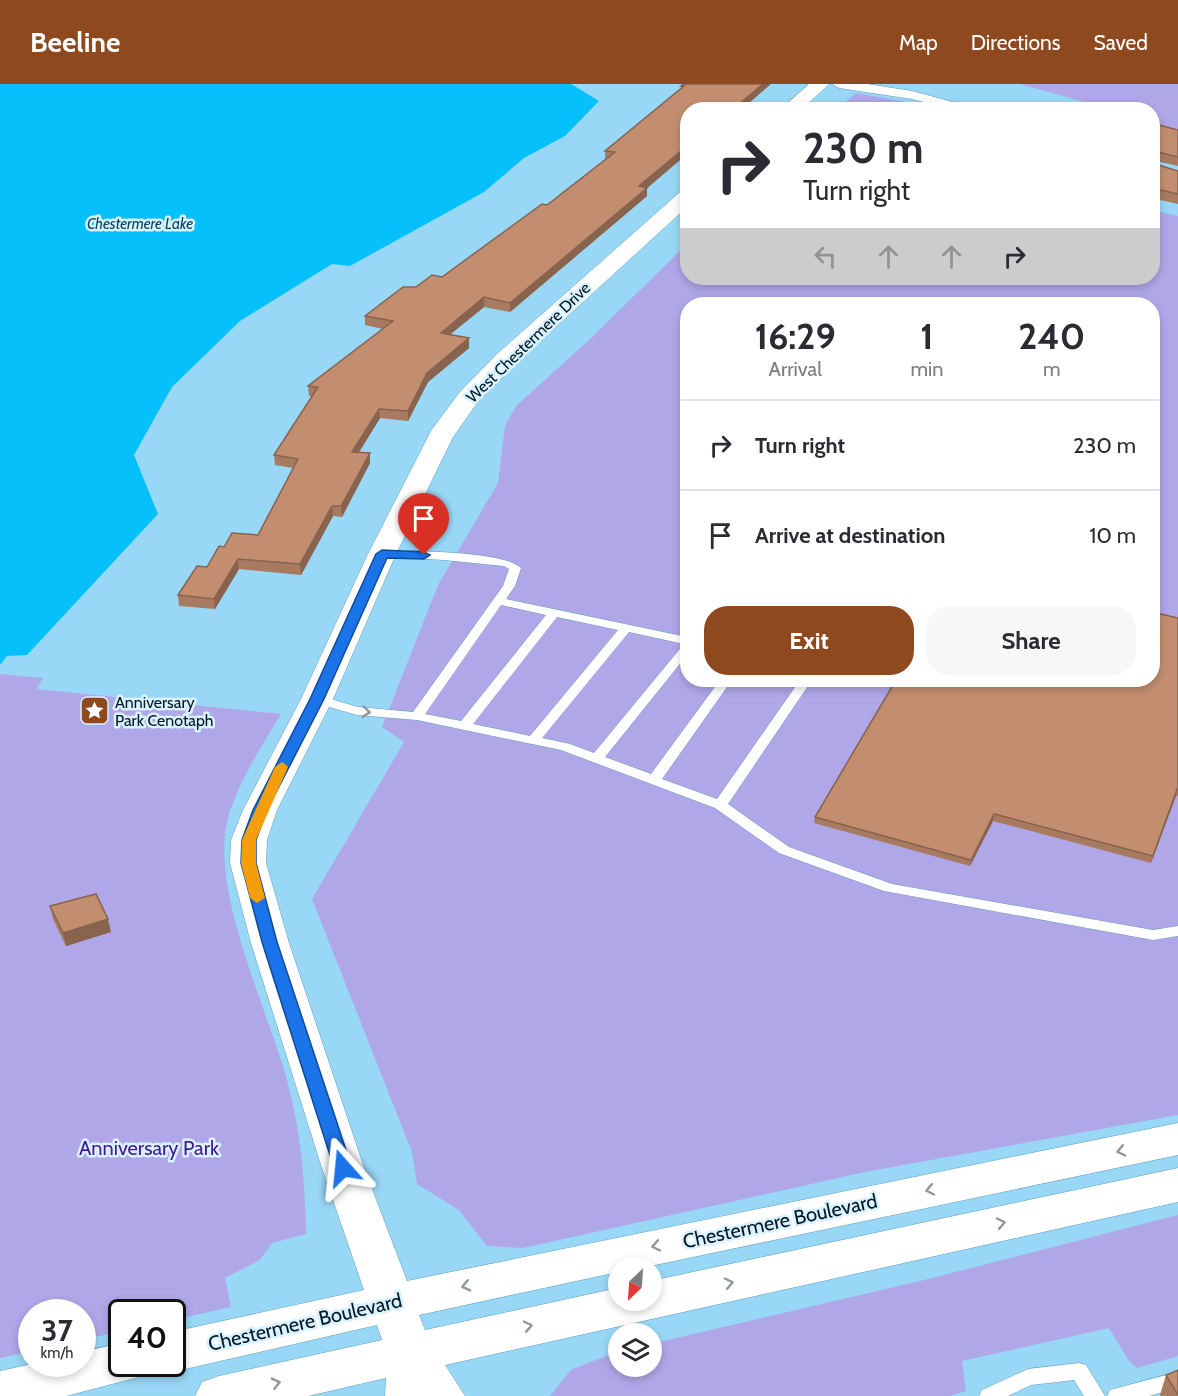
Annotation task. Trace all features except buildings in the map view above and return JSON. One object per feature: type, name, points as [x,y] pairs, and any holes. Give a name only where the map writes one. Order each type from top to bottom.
[{"type":"street","points":[[799,102],[820,84]]},
{"type":"street","points":[[839,84],[912,95],[941,102]]},
{"type":"street","name":"West Chestermere Drive","points":[[441,1396],[410,1375],[392,1303],[339,1157],[270,942],[249,863],[249,840],[260,810],[317,699],[382,554],[440,436],[468,398],[505,360],[680,202]]},
{"type":"street","name":"Chestermere Boulevard","points":[[186,1349],[392,1303],[1178,1139]]},
{"type":"street","points":[[662,1297],[1178,1185]]},
{"type":"street","points":[[219,1396],[410,1375],[614,1311]]},
{"type":"street","points":[[0,1391],[108,1366]]},
{"type":"lane","points":[[382,554],[444,556],[507,563],[514,568],[509,586],[417,716]]},
{"type":"lane","points":[[498,601],[680,640]]},
{"type":"lane","points":[[465,725],[554,613]]},
{"type":"lane","points":[[533,741],[626,628]]},
{"type":"lane","points":[[597,759],[680,656]]},
{"type":"lane","points":[[654,780],[721,687]]},
{"type":"lane","points":[[720,806],[801,687]]},
{"type":"lane","points":[[317,699],[357,711],[417,716],[566,747],[720,806],[784,850],[889,888],[1153,934],[1178,931]]},
{"type":"lane","points":[[989,1396],[1028,1377],[1080,1371],[1095,1396]]},
{"type":"lane","points":[[1117,1396],[1178,1380]]},
{"type":"green space","points":[[1020,84],[1178,84],[1178,130],[1160,124],[1160,102],[1084,102]]},
{"type":"green space","points":[[856,93],[905,102],[846,102]]},
{"type":"green space","points":[[1160,212],[1178,216],[1178,1115],[865,1172],[523,1248],[487,1246],[459,1210],[417,1184],[412,1152],[312,899],[404,742],[382,727],[438,585],[498,483],[505,426],[516,406],[588,341],[680,251],[680,285],[1160,285]]},
{"type":"green space","name":"Anniversary Park","points":[[0,674],[43,678],[37,689],[281,714],[246,774],[230,811],[224,840],[226,873],[232,908],[254,983],[287,1080],[296,1118],[305,1195],[306,1234],[272,1243],[260,1260],[225,1278],[231,1307],[186,1317],[186,1299],[108,1299],[108,1334],[96,1337],[96,1299],[18,1299],[18,1354],[0,1358]]},
{"type":"green space","points":[[1178,1215],[1178,1356],[1137,1368],[1129,1361],[1109,1328],[962,1361],[966,1391],[949,1396],[550,1396],[571,1370],[608,1355],[608,1377],[662,1377],[662,1341],[924,1280]]},
{"type":"water","name":"Chestermere Lake","points":[[0,84],[571,84],[599,101],[565,136],[524,158],[484,192],[350,266],[332,264],[240,321],[172,387],[134,455],[158,514],[27,655],[7,656],[0,665]]},
{"type":"slow traffic","points":[[257,898],[249,863],[249,840],[260,810],[282,767]]},
{"type":"place","name":"Anniversary Park Cenotaph","points":[[94,711]]},
{"type":"route","points":[[343,1168],[255,890],[249,863],[249,840],[260,810],[317,699],[382,554],[424,555]]}]
